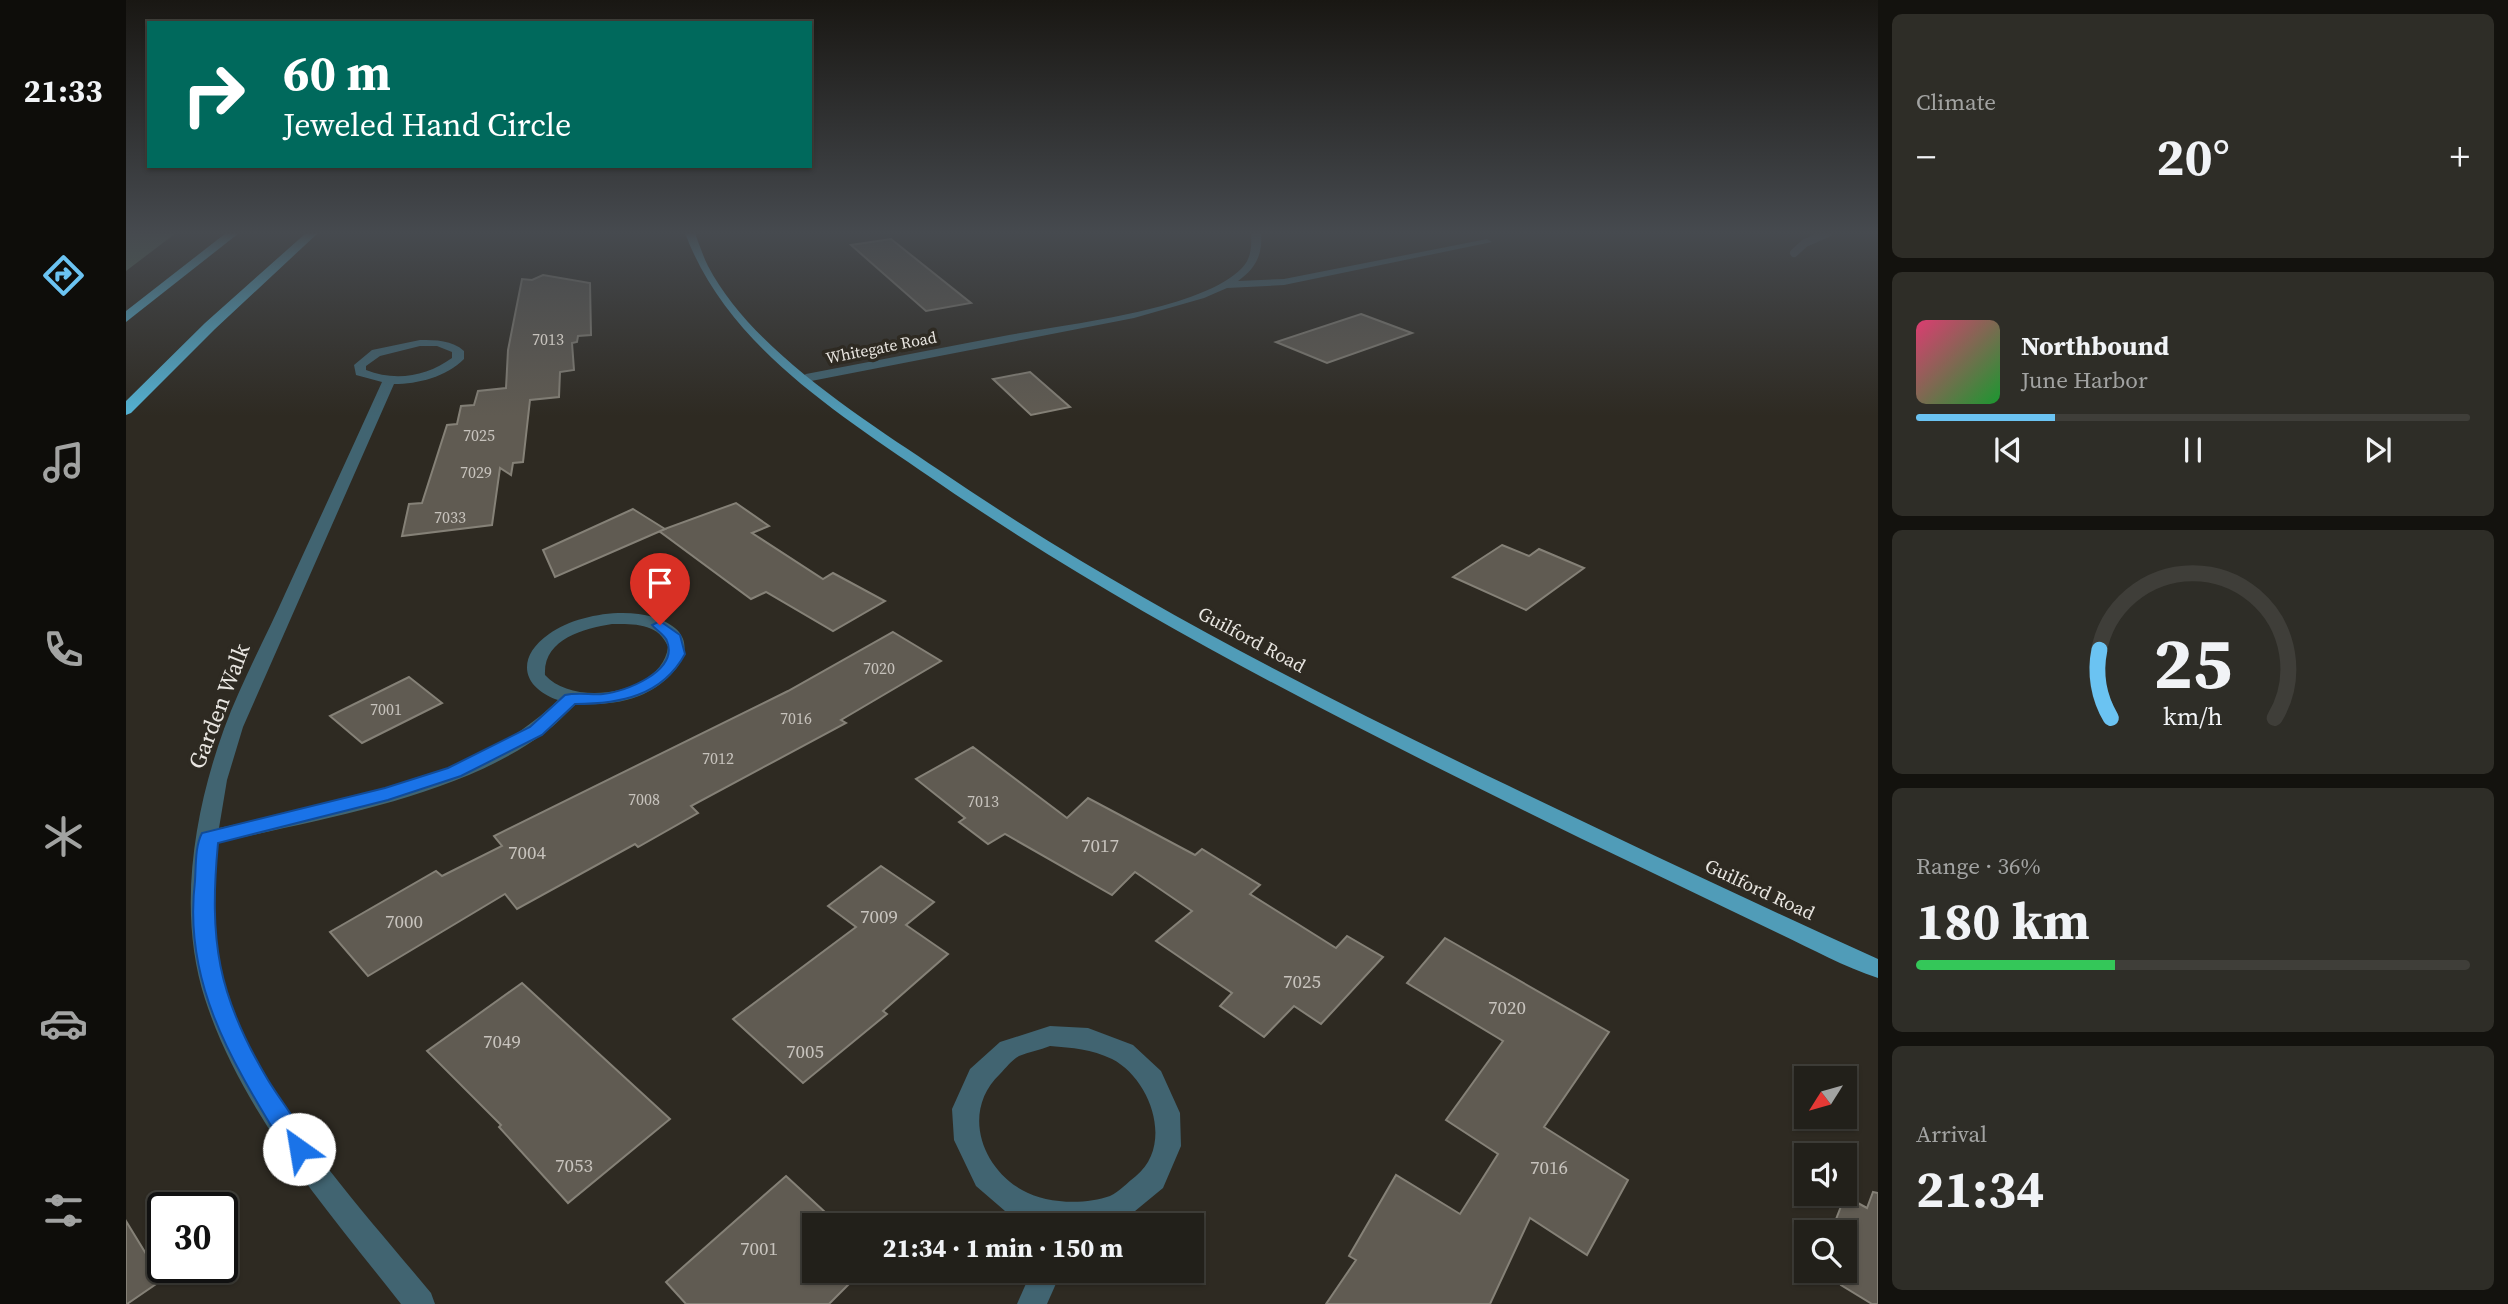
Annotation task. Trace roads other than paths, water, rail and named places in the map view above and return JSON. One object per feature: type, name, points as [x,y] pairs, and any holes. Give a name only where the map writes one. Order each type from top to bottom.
[{"type":"highway","points":[[126,318],[157,294]]},
{"type":"highway","points":[[126,410],[246,294]]},
{"type":"main road","name":"Guilford Road","points":[[720,294],[766,345],[806,378],[963,494],[1133,601],[1361,722],[1670,873],[1878,969]]},
{"type":"street","name":"Whitegate Road","points":[[806,378],[1114,317],[1207,294]]},
{"type":"street","points":[[437,344],[458,351],[458,359],[435,373],[389,380],[373,379],[360,372],[360,365],[376,353],[400,346],[437,344]]},
{"type":"street","name":"Garden Walk","points":[[389,380],[234,727],[215,786],[202,900],[206,954],[223,1018],[259,1086],[299,1149],[420,1304]]},
{"type":"street","points":[[209,838],[388,793],[455,772],[536,731],[571,698],[603,699],[628,694],[653,682],[669,669],[677,654],[674,638],[660,625],[631,618],[602,620],[567,631],[546,646],[537,659],[536,676],[548,690],[571,698]]},
{"type":"street","points":[[1050,1036],[1088,1038],[1124,1053],[1152,1079],[1167,1114],[1168,1146],[1153,1179],[1119,1207],[1069,1221],[1015,1202],[986,1177],[967,1140],[965,1108],[979,1077],[1009,1049],[1050,1036]]},
{"type":"street","points":[[1032,1304],[1042,1283]]}]
